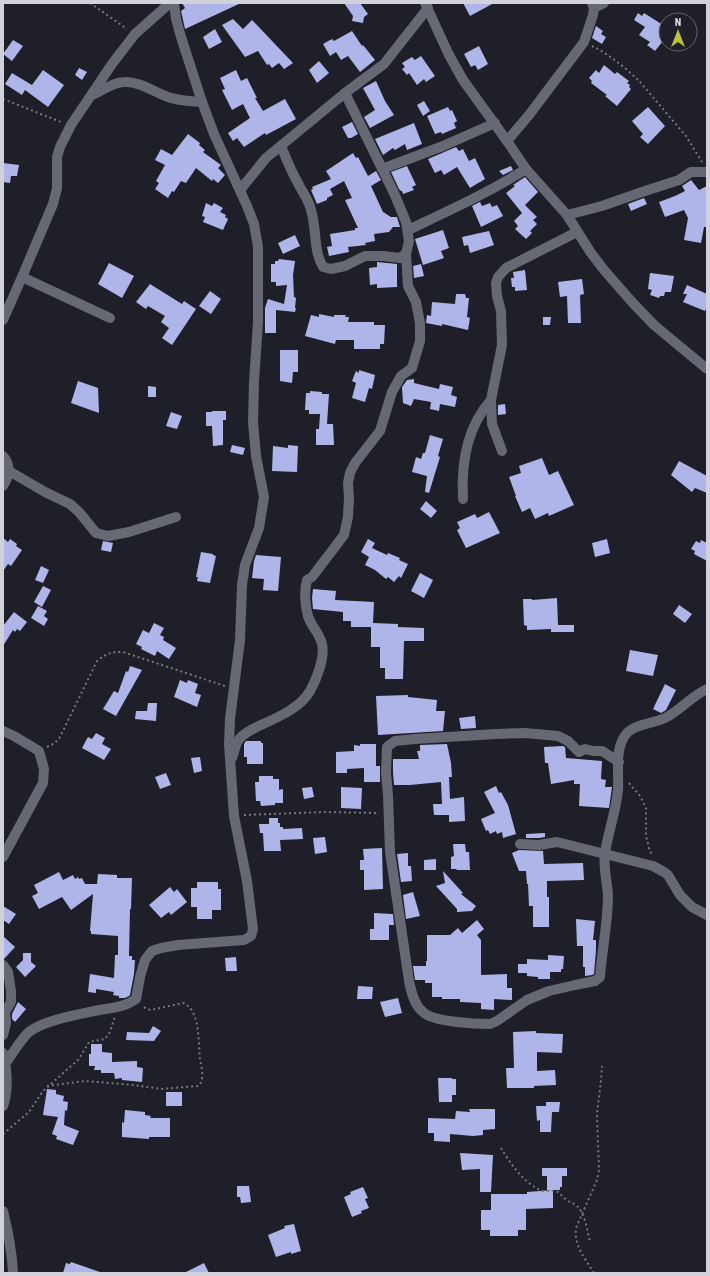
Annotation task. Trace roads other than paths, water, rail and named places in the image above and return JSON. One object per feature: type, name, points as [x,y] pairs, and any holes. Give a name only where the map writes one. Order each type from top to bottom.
[{"type":"street","points":[[3,320],[53,204],[57,188],[57,157],[60,147],[71,125],[112,64],[135,34],[170,3]]},
{"type":"street","points":[[6,1064],[28,1033],[38,1026],[55,1020],[125,1005],[136,999],[145,960],[152,951],[178,945],[244,940],[251,936],[253,929],[247,881],[234,816],[229,744],[233,689],[239,654],[242,585],[245,565],[259,528],[264,497],[256,456],[254,422],[254,382],[258,316],[258,247],[254,224],[214,134],[202,102],[181,37],[176,19],[174,3]]},
{"type":"street","points":[[507,141],[529,115],[584,42],[591,25],[593,5],[604,3]]},
{"type":"street","points":[[240,190],[266,158],[345,93],[384,64],[427,5]]},
{"type":"street","points":[[427,5],[449,55],[462,80],[495,123],[526,169],[567,215],[604,270],[632,302],[654,325],[707,369]]},
{"type":"street","points":[[92,94],[119,82],[124,82],[138,84],[177,100],[202,102]]},
{"type":"street","points":[[230,764],[238,740],[250,730],[275,719],[301,702],[310,692],[317,676],[323,648],[322,642],[308,617],[305,586],[307,580],[312,577],[334,551],[344,535],[348,517],[348,483],[350,473],[355,463],[380,431],[392,392],[401,376],[412,368],[420,341],[420,323],[416,302],[408,286],[406,254],[409,241],[408,230],[394,193],[345,93]]},
{"type":"street","points":[[382,169],[443,146],[495,123]]},
{"type":"street","points":[[281,146],[311,209],[314,220],[316,245],[320,263],[323,267],[331,269],[345,266],[365,256],[400,258],[406,254]]},
{"type":"street","points":[[408,230],[503,183],[526,169]]},
{"type":"street","points":[[567,215],[602,206],[679,180],[691,172],[706,169]]},
{"type":"street","points":[[502,451],[492,424],[491,400],[502,345],[501,311],[497,296],[496,283],[498,277],[506,268],[577,232]]},
{"type":"street","points":[[22,278],[110,318]]},
{"type":"street","points":[[463,499],[462,484],[467,443],[479,417],[491,400]]},
{"type":"street","points":[[3,456],[9,470],[3,486]]},
{"type":"street","points":[[9,470],[45,492],[70,504],[79,512],[96,533],[108,536],[129,532],[176,517]]},
{"type":"street","points":[[619,766],[602,752],[586,749],[579,752],[568,741],[558,736],[547,734],[496,734],[415,739],[395,741],[387,747],[386,755],[390,852],[409,981],[412,992],[424,1014],[444,1020],[490,1024],[497,1021],[527,1000],[549,991],[595,981],[598,979],[600,974],[608,905],[605,854],[616,806],[619,766],[619,747],[624,736],[628,732],[644,724],[667,717],[700,692],[707,689]]},
{"type":"street","points":[[3,731],[39,751],[44,769],[43,782],[3,857]]},
{"type":"street","points":[[520,844],[539,845],[557,842],[578,846],[654,867],[668,875],[680,895],[692,907],[707,915]]},
{"type":"street","points":[[3,965],[8,972],[11,991],[11,1002],[5,1012],[6,1023],[3,1035]]},
{"type":"street","points":[[3,1053],[6,1064],[6,1098],[3,1106]]},
{"type":"street","points":[[3,1211],[8,1231],[13,1273]]}]
